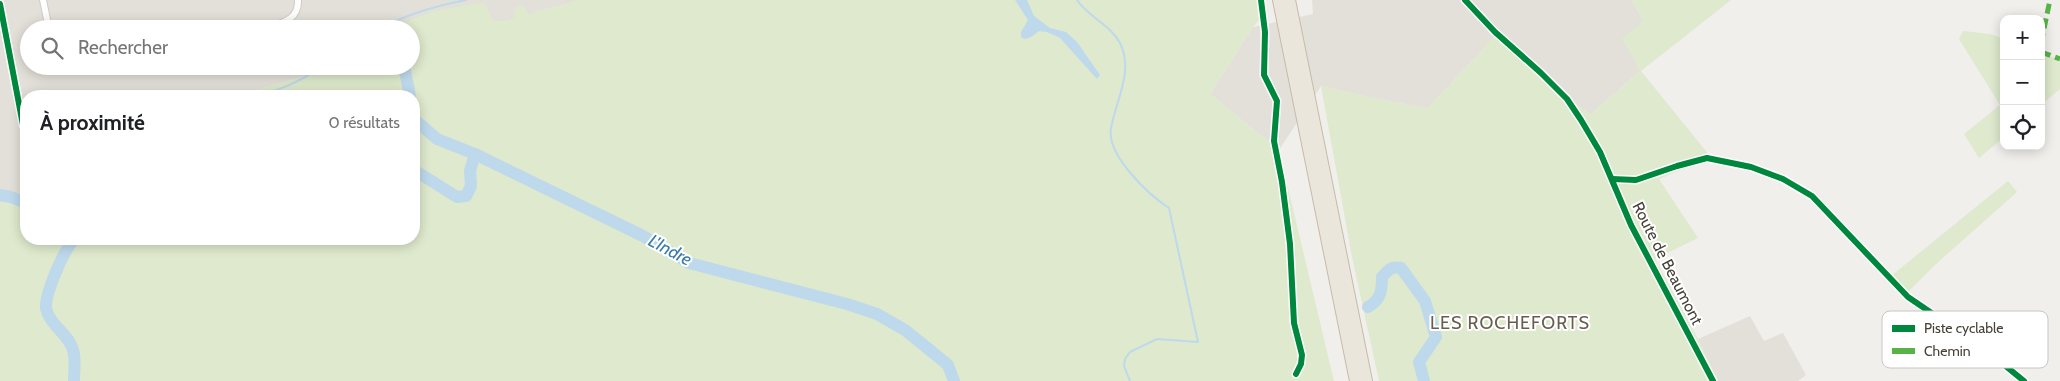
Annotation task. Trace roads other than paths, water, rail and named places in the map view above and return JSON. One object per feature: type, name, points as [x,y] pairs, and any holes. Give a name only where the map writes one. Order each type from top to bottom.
[{"type":"highway","points":[[1272,0],[1288,48]]},
{"type":"highway","points":[[1279,0],[1356,381]]},
{"type":"highway","points":[[1289,0],[1366,381]]},
{"type":"highway","points":[[1295,0],[1304,52],[1304,77]]},
{"type":"street","points":[[43,0],[47,20]]},
{"type":"street","points":[[291,20],[298,11],[298,0]]},
{"type":"street","points":[[1261,0],[1265,32],[1264,75],[1277,101],[1274,137],[1290,244],[1294,323],[1302,355],[1301,364],[1296,374]]},
{"type":"street","name":"Route de Beaumont","points":[[1464,0],[1495,32],[1541,72],[1567,99],[1600,152],[1631,225],[1713,381]]},
{"type":"street","points":[[0,4],[20,109]]},
{"type":"street","points":[[1612,179],[1636,180],[1707,158],[1751,167],[1783,179],[1812,196],[1908,297],[1929,311]]},
{"type":"street","points":[[2008,368],[2024,381]]},
{"type":"water","points":[[1015,0],[1027,0],[1034,16],[1050,28],[1066,32],[1077,42],[1100,75],[1097,79],[1060,38],[1047,32],[1039,31],[1025,39],[1021,37],[1021,32],[1028,20]]},
{"type":"waterway","points":[[398,20],[421,11],[466,0]]},
{"type":"waterway","points":[[1077,0],[1116,36],[1124,54],[1125,75],[1113,117],[1111,139],[1122,162],[1131,173],[1151,194],[1169,208],[1198,342],[1157,339],[1130,352],[1125,359],[1124,366],[1130,381]]},
{"type":"waterway","points":[[276,90],[307,75]]},
{"type":"waterway","points":[[406,75],[409,90]]},
{"type":"waterway","name":"L'Indre","points":[[420,124],[437,139],[475,154],[643,236],[689,263],[847,304],[877,314],[905,330],[948,365],[954,381]]},
{"type":"waterway","name":"L'Indre","points":[[420,174],[457,197],[466,196],[471,186],[470,171],[475,154]]},
{"type":"waterway","points":[[0,195],[20,201]]},
{"type":"waterway","name":"L'Indre","points":[[70,245],[56,272],[46,308],[51,319],[71,344],[74,357],[74,381]]},
{"type":"waterway","points":[[1368,307],[1378,298],[1382,286],[1382,277],[1386,272],[1390,269],[1401,268],[1425,301],[1436,337],[1419,362],[1424,381]]},
{"type":"district","name":"LES ROCHEFORTS","points":[[1510,323]]}]
